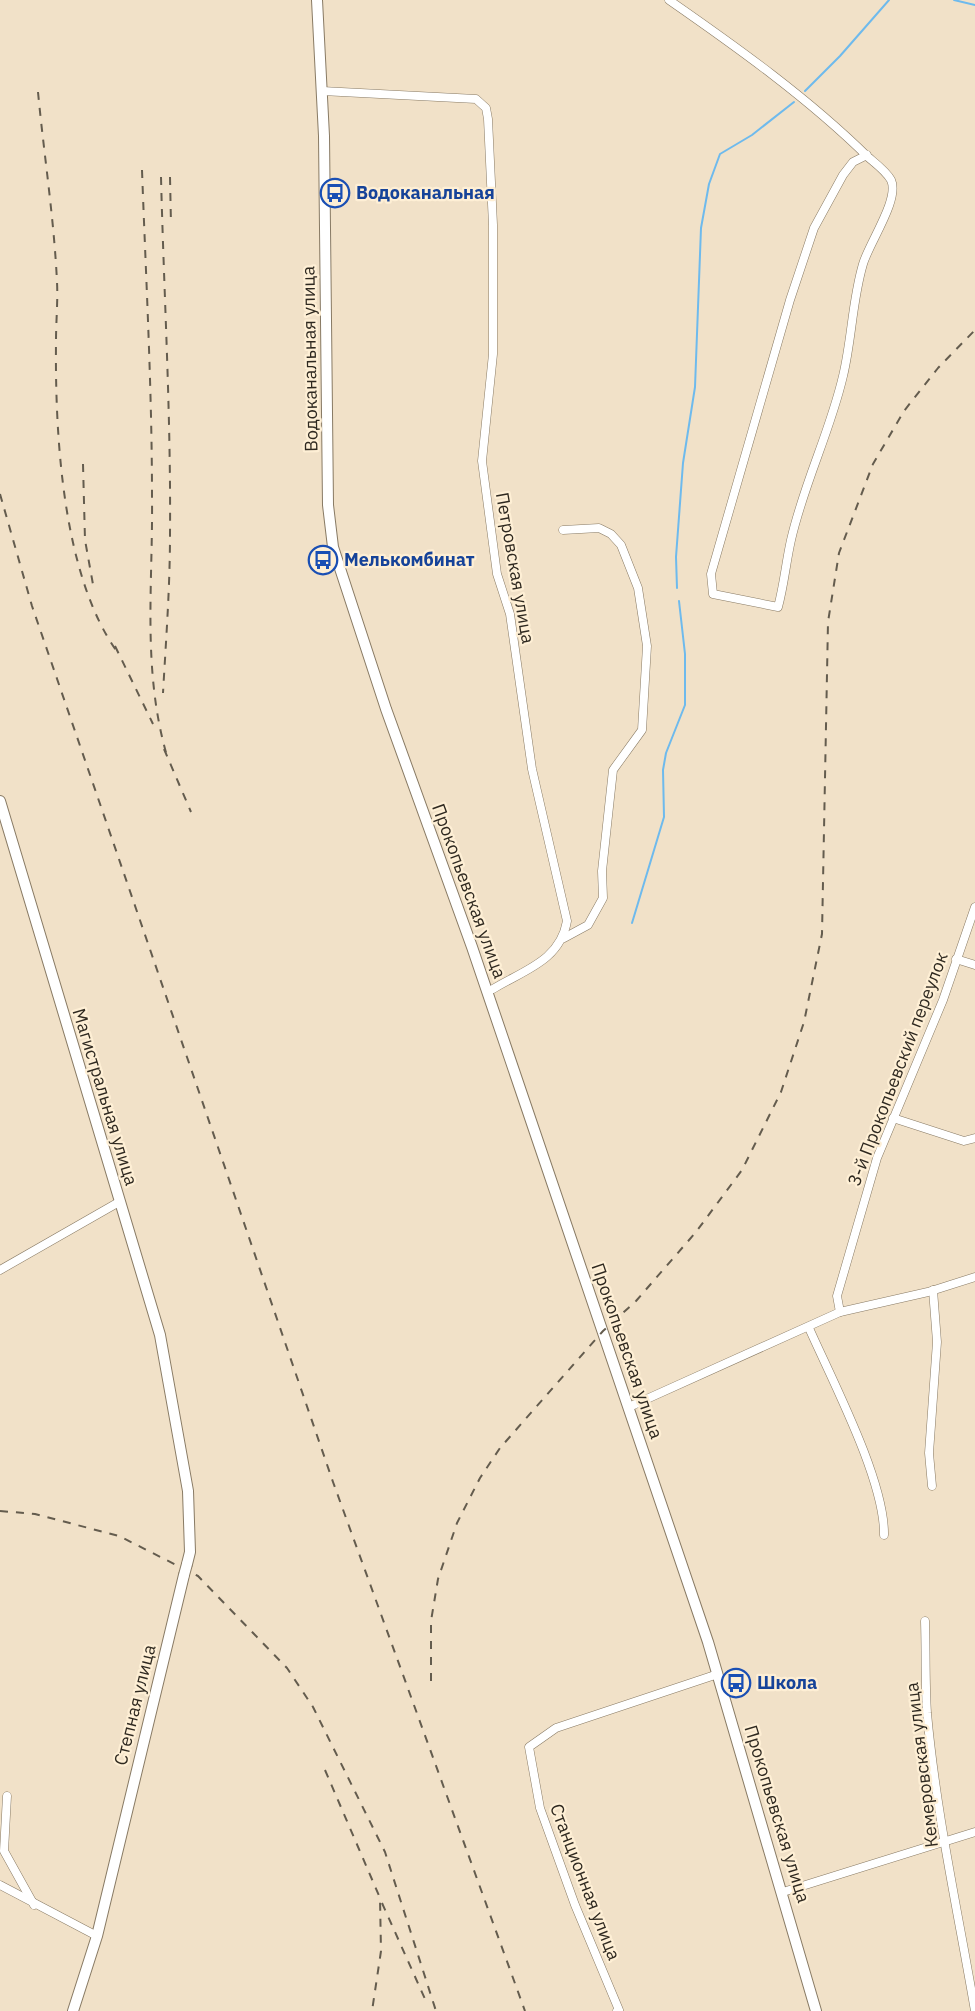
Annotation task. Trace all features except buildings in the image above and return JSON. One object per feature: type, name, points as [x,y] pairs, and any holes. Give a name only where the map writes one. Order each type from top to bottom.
[{"type":"main road","name":"Водоканальная улица","points":[[317,0],[322,91],[328,505],[333,547],[386,709]]},
{"type":"main road","name":"Прокопьевская улица","points":[[386,709],[472,947],[718,1674],[816,2011]]},
{"type":"main road","name":"Магистральная улица","points":[[0,801],[160,1335],[173,1404]]},
{"type":"main road","name":"Степная улица","points":[[73,2011],[97,1936],[190,1552],[188,1491],[173,1404]]},
{"type":"street","points":[[669,0],[735,46],[843,132],[867,155],[891,180],[893,195],[864,260],[854,294],[846,362],[837,401],[826,438],[816,458],[791,539],[778,607],[713,594],[711,574],[787,311],[814,228],[843,175],[853,162],[867,155]]},
{"type":"street","name":"Петровская улица","points":[[322,91],[476,99],[486,108],[491,151],[494,304],[493,354],[482,461],[497,574],[510,614],[532,769],[567,921],[564,938]]},
{"type":"street","points":[[493,989],[543,962],[564,938],[588,925],[603,898],[602,871],[613,770],[642,730],[647,646],[638,588],[621,545],[611,534],[599,528],[562,530]]},
{"type":"street","name":"3-й Прокопьевский переулок","points":[[840,1312],[837,1296],[877,1158],[932,1029],[975,907]]},
{"type":"street","points":[[957,959],[975,965]]},
{"type":"street","points":[[893,1118],[963,1141],[975,1138]]},
{"type":"street","points":[[0,1270],[119,1202]]},
{"type":"street","points":[[629,1407],[809,1328],[840,1312],[933,1290],[975,1277]]},
{"type":"street","points":[[932,1486],[929,1453],[937,1342],[933,1290]]},
{"type":"street","points":[[809,1328],[861,1447],[877,1493],[884,1535]]},
{"type":"street","name":"Кемеровская улица","points":[[925,1621],[927,1713],[944,1843],[951,1867],[975,2011]]},
{"type":"street","name":"Станционная улица","points":[[617,2011],[619,2010],[574,1905],[540,1808],[529,1747],[556,1728],[718,1674]]},
{"type":"street","points":[[7,1796],[4,1851],[34,1905]]},
{"type":"street","points":[[783,1892],[975,1832]]},
{"type":"street","points":[[0,1885],[34,1905],[97,1936]]},
{"type":"waterway","points":[[805,91],[840,56],[889,0]]},
{"type":"waterway","points":[[954,0],[975,5]]},
{"type":"waterway","points":[[677,588],[676,557],[683,463],[695,387],[701,228],[709,184],[720,154],[752,135],[794,102]]},
{"type":"waterway","points":[[632,923],[664,817],[663,770],[666,753],[685,705],[685,654],[679,601]]},
{"type":"railway","points":[[38,92],[56,258],[57,418],[66,503],[85,585],[99,621],[118,653]]},
{"type":"railway","points":[[142,170],[151,416],[150,627],[154,692],[167,756]]},
{"type":"railway","points":[[161,177],[170,489],[169,574],[163,693]]},
{"type":"railway","points":[[170,177],[171,224]]},
{"type":"railway","points":[[431,1681],[431,1621],[438,1579],[457,1523],[480,1478],[500,1448],[603,1331],[636,1301],[696,1232],[742,1170],[781,1092],[804,1022],[822,934],[828,622],[839,553],[873,464],[904,411],[938,368],[975,330]]},
{"type":"railway","points":[[83,464],[85,540],[94,590]]},
{"type":"railway","points":[[0,494],[32,606],[333,1482],[525,2011]]},
{"type":"railway","points":[[115,646],[153,724]]},
{"type":"railway","points":[[164,749],[191,812]]},
{"type":"railway","points":[[0,1511],[35,1514],[119,1536],[198,1576],[287,1668],[313,1707],[385,1852],[436,2011]]},
{"type":"railway","points":[[325,1770],[380,1898],[381,1951],[372,2011]]},
{"type":"railway","points":[[382,1903],[425,1999]]},
{"type":"place","name":"Водоканальная","points":[[335,193]]},
{"type":"place","name":"Мелькомбинат","points":[[323,560]]},
{"type":"place","name":"Школа","points":[[736,1683]]}]
